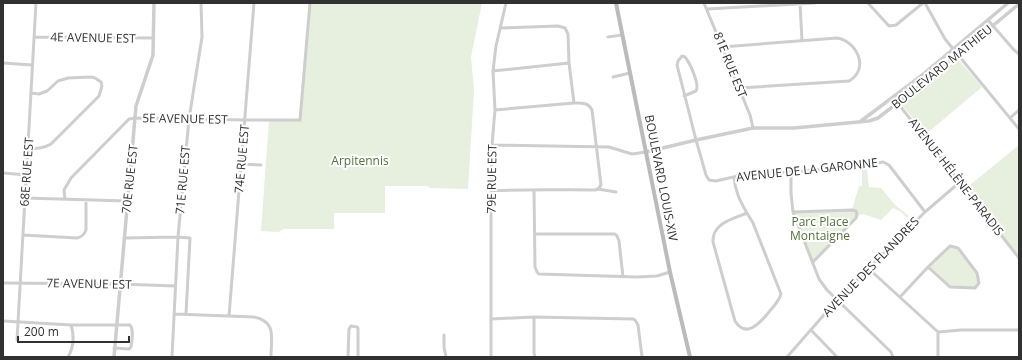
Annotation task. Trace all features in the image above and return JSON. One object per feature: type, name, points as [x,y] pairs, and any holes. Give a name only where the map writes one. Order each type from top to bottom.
[{"type":"main road","name":"BOULEVARD LOUIS-XIV","points":[[616,3],[670,272],[690,357]]},
{"type":"street","name":"68E RUE EST","points":[[17,340],[36,3]]},
{"type":"street","name":"70E RUE EST","points":[[114,357],[136,106],[153,55],[154,3]]},
{"type":"street","name":"71E RUE EST","points":[[172,357],[178,237],[189,119],[202,37],[202,3]]},
{"type":"street","name":"74E RUE EST","points":[[229,316],[254,3]]},
{"type":"street","name":"5E AVENUE EST","points":[[65,199],[64,190],[71,178],[124,122],[129,119],[300,120],[310,3]]},
{"type":"street","name":"79E RUE EST","points":[[491,357],[491,191],[492,145],[495,110],[493,71],[496,46],[506,3]]},
{"type":"street","name":"81E RUE EST","points":[[704,3],[750,115],[753,128]]},
{"type":"street","points":[[800,3],[802,41]]},
{"type":"street","points":[[707,9],[815,3]]},
{"type":"street","points":[[868,3],[889,26],[896,25],[924,3],[945,39],[1019,128]]},
{"type":"street","name":"BOULEVARD MATHIEU","points":[[860,122],[954,49],[1008,3]]},
{"type":"street","points":[[1012,3],[1015,7]]},
{"type":"street","name":"BOULEVARD MATHIEU","points":[[492,145],[597,146],[610,147],[632,154],[753,128],[794,128],[869,121],[878,118],[898,103],[1019,4]]},
{"type":"street","points":[[988,20],[1019,54]]},
{"type":"street","points":[[500,28],[562,26],[565,28],[568,34],[569,62],[574,103]]},
{"type":"street","points":[[608,37],[622,35]]},
{"type":"street","name":"4E AVENUE EST","points":[[34,37],[153,38]]},
{"type":"street","points":[[722,46],[837,38],[847,42],[859,55],[860,59],[857,74],[853,79],[844,82],[739,88]]},
{"type":"street","points":[[684,96],[696,91],[698,86],[688,60],[682,56],[676,65],[684,96],[696,140]]},
{"type":"street","points":[[493,71],[569,62]]},
{"type":"street","points":[[3,63],[32,64]]},
{"type":"street","points":[[613,77],[630,72]]},
{"type":"street","points":[[28,148],[37,149],[52,144],[99,96],[102,86],[101,82],[95,78],[68,78],[58,81],[47,91],[39,94],[31,93]]},
{"type":"street","name":"AVENUE HÉLÈNE-PARADIS","points":[[892,97],[1019,258]]},
{"type":"street","points":[[495,110],[574,103],[582,103],[590,107],[601,181],[601,185],[598,189]]},
{"type":"street","points":[[1010,118],[1019,110]]},
{"type":"street","name":"AVENUE DE LA GARONNE","points":[[696,140],[707,178],[709,180],[716,181],[742,175],[863,166],[883,162],[889,165],[925,212]]},
{"type":"street","points":[[241,164],[261,165]]},
{"type":"street","points":[[791,172],[790,193],[794,212],[819,279],[826,290],[891,352],[893,357]]},
{"type":"street","points":[[3,173],[27,175]]},
{"type":"street","points":[[734,177],[736,193],[753,223],[781,294],[778,302],[760,323],[752,328],[746,329],[739,327],[735,321],[712,236],[722,223],[747,213]]},
{"type":"street","name":"AVENUE DES FLANDRES","points":[[787,357],[837,300],[925,212],[960,182]]},
{"type":"street","points":[[491,191],[598,189],[616,192]]},
{"type":"street","points":[[534,191],[535,267],[539,274],[637,277],[657,276],[670,272]]},
{"type":"street","points":[[25,198],[127,201]]},
{"type":"street","points":[[23,235],[81,237],[86,230],[86,200]]},
{"type":"street","points":[[794,212],[852,210],[856,211],[858,215],[813,262]]},
{"type":"street","points":[[535,234],[615,234],[619,241],[622,277]]},
{"type":"street","points":[[124,238],[190,238],[186,314]]},
{"type":"street","points":[[900,297],[928,267],[948,247],[958,248],[977,273],[979,283],[975,288],[950,287],[928,267]]},
{"type":"street","points":[[869,269],[938,332],[938,357]]},
{"type":"street","name":"7E AVENUE EST","points":[[3,283],[175,286]]},
{"type":"street","points":[[175,314],[254,317],[263,319],[269,324],[271,330],[271,357]]},
{"type":"street","points":[[491,319],[534,317],[633,319],[638,325],[643,357]]},
{"type":"street","points":[[534,317],[535,357]]},
{"type":"street","points":[[3,321],[71,325],[130,325],[132,327],[131,345],[129,348],[114,348]]},
{"type":"street","points":[[68,357],[73,346],[73,333],[71,325]]},
{"type":"street","points":[[348,357],[349,329],[351,326],[358,328],[358,357]]},
{"type":"street","points":[[811,330],[837,357]]},
{"type":"street","points":[[938,332],[961,330],[1019,330]]},
{"type":"street","points":[[444,335],[446,357]]},
{"type":"green space","name":"Arpitennis","points":[[310,3],[482,3],[471,57],[474,90],[468,189],[430,188],[427,186],[385,186],[385,213],[334,213],[334,229],[283,229],[279,232],[261,231],[269,120],[300,120]]},
{"type":"green space","points":[[958,59],[982,87],[926,134],[902,105]]},
{"type":"green space","points":[[1019,145],[1019,258],[965,189]]},
{"type":"green space","name":"Parc Place Montaigne","points":[[867,169],[869,187],[881,188],[895,205],[909,216],[907,218],[901,212],[893,208],[881,220],[863,214],[858,215],[813,262],[793,212],[852,210],[859,186],[862,186],[862,170]]},
{"type":"green space","points":[[948,247],[955,247],[979,276],[977,287],[952,288],[928,267]]}]
